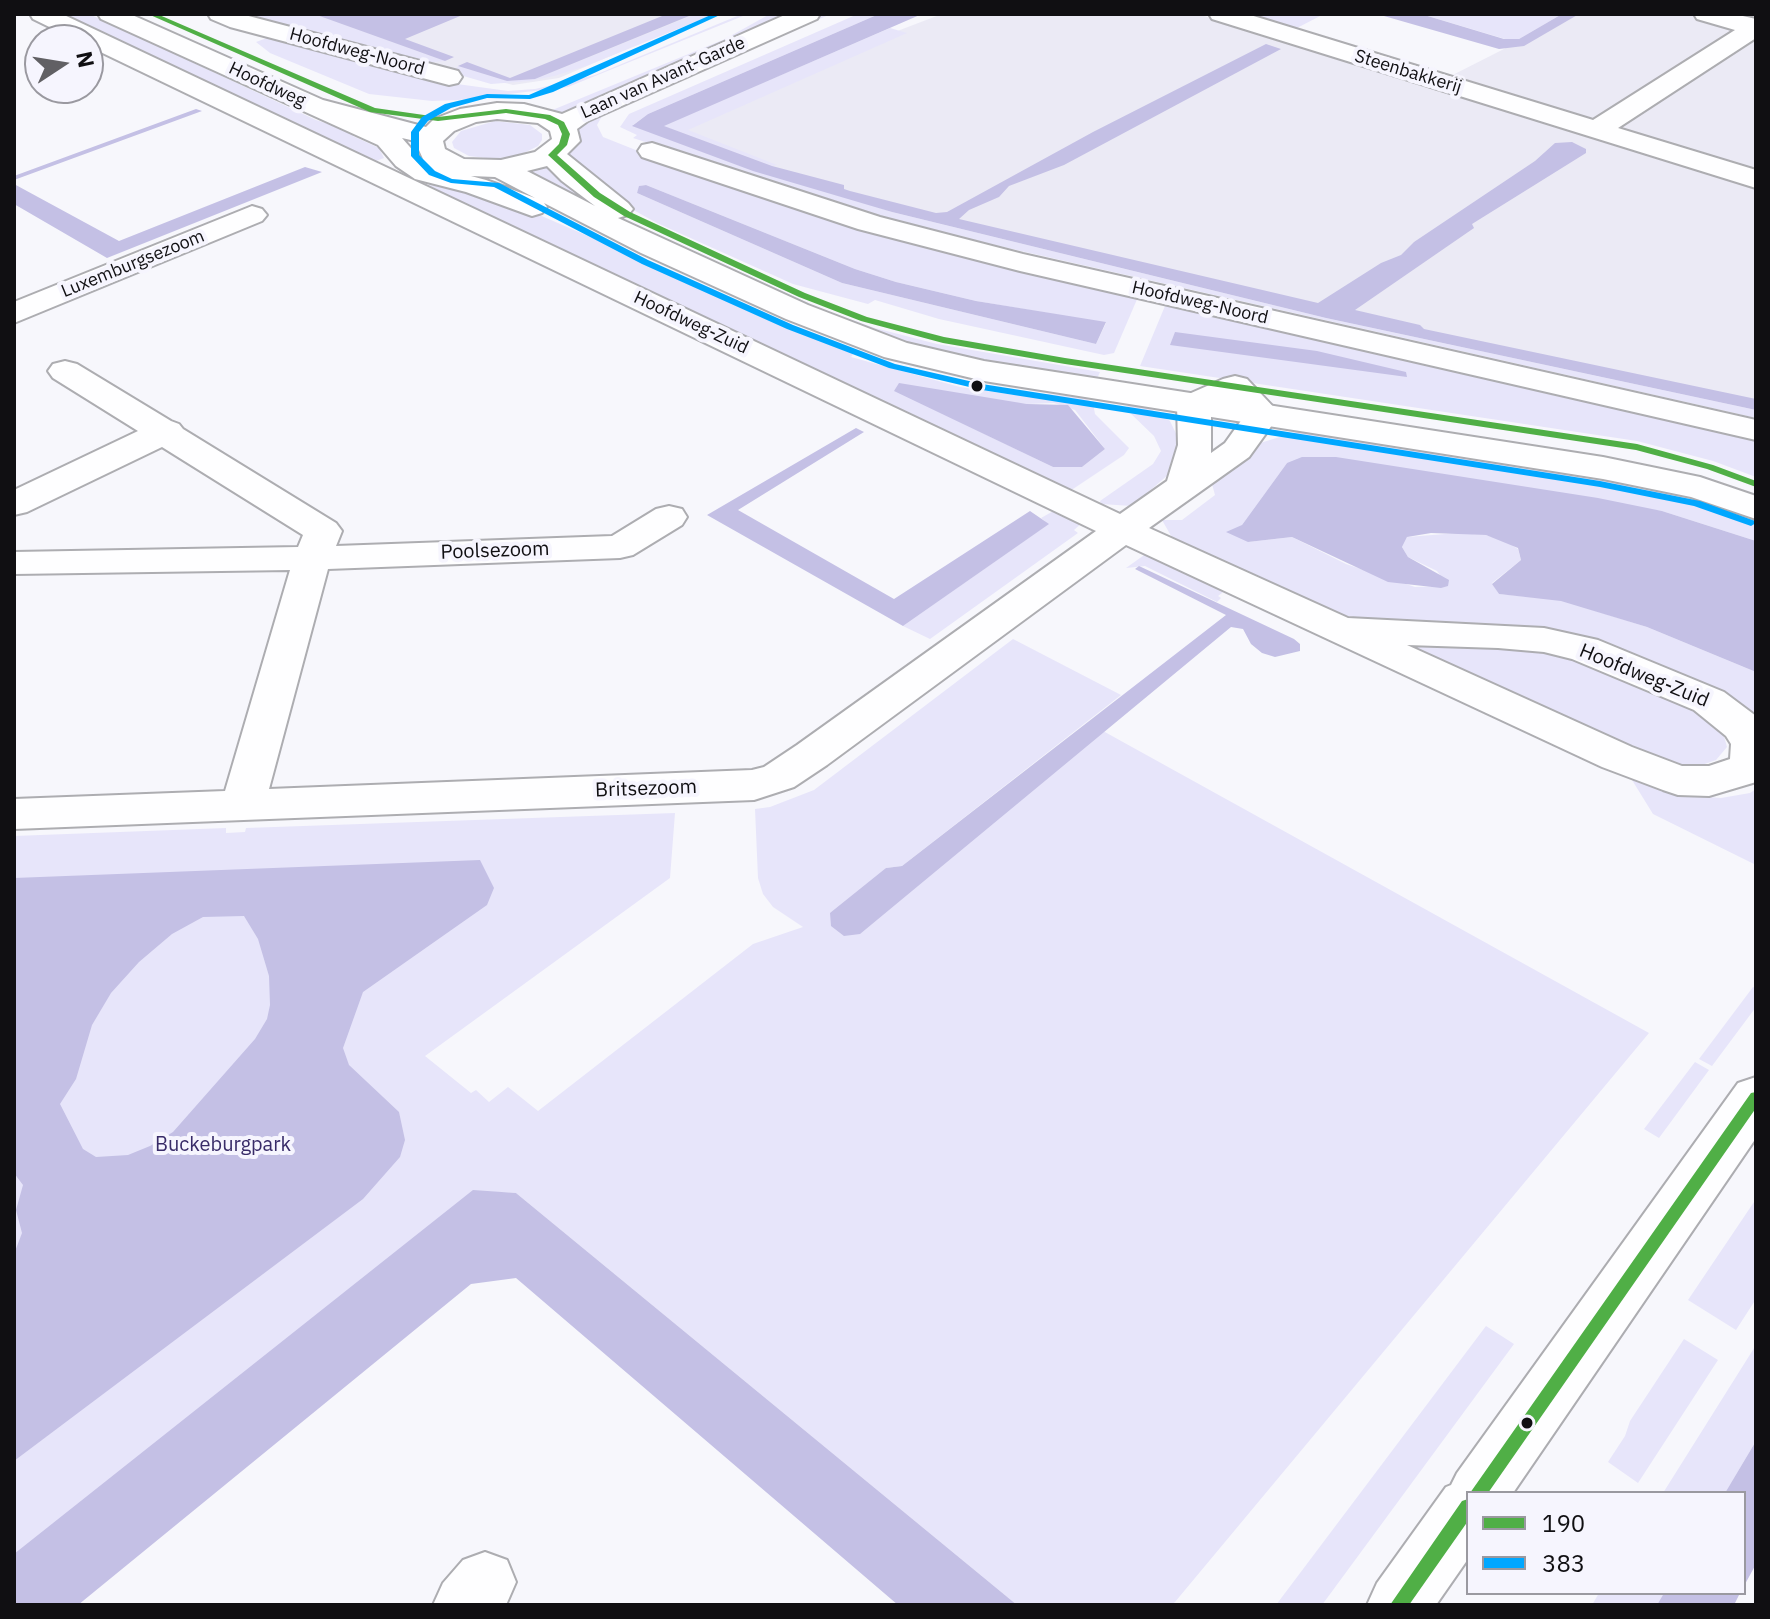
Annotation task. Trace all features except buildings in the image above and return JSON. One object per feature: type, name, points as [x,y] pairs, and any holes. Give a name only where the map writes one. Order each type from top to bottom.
[{"type":"street","name":"Hoofdweg-Zuid","points":[[42,14],[1122,529],[1341,630],[1617,757],[1678,780],[1709,781],[1732,776],[1749,767],[1752,758],[1752,744],[1743,728],[1709,701],[1584,649],[1544,640],[1498,636],[1341,630]]},
{"type":"street","name":"Hoofdweg","points":[[110,14],[313,106],[431,137]]},
{"type":"street","name":"Hoofdweg","points":[[151,14],[373,110],[392,115],[462,118]]},
{"type":"street","name":"Hoofdweg-Noord","points":[[220,14],[449,77]]},
{"type":"street","name":"Laan van Avant-Garde","points":[[532,113],[573,99],[592,87],[758,14]]},
{"type":"street","name":"Laan van Avant-Garde","points":[[501,169],[529,164],[557,141],[578,115],[808,14]]},
{"type":"street","name":"Steenbakkerij","points":[[1221,14],[1756,179]]},
{"type":"street","points":[[1706,14],[1755,27]]},
{"type":"street","points":[[249,24],[243,38],[250,55]]},
{"type":"street","points":[[1596,130],[1755,27]]},
{"type":"street","points":[[346,96],[395,104],[459,104],[541,96],[592,87]]},
{"type":"street","points":[[313,106],[388,139],[406,160],[425,173],[494,192],[609,238],[638,241]]},
{"type":"street","points":[[1756,484],[1710,467],[1637,447],[943,340],[864,319],[802,295],[627,214],[597,195],[557,141],[555,120],[532,113],[497,111],[444,125],[431,137],[430,149],[443,161],[468,168],[501,169],[638,241],[797,312],[896,350],[984,371],[1603,468],[1700,488],[1756,508]]},
{"type":"street","name":"Hoofdweg-Noord","points":[[652,151],[869,223],[990,254],[1444,361],[1756,430]]},
{"type":"street","name":"Luxemburgsezoom","points":[[14,313],[252,215]]},
{"type":"street","points":[[65,371],[167,431],[323,531],[312,558],[243,805]]},
{"type":"street","points":[[1194,404],[1235,386]]},
{"type":"street","points":[[1235,386],[1263,414]]},
{"type":"street","points":[[1184,486],[1196,445],[1194,404]]},
{"type":"street","name":"Britsezoom","points":[[14,814],[754,785],[779,777],[1122,529],[1237,450],[1263,414]]},
{"type":"street","points":[[14,504],[167,431]]},
{"type":"street","name":"Poolsezoom","points":[[14,563],[312,558],[620,547],[669,517]]},
{"type":"street","points":[[1479,1491],[1756,1097]]},
{"type":"street","points":[[1399,1605],[1466,1510]]},
{"type":"shaded area","points":[[240,14],[709,14],[559,78],[513,85]]},
{"type":"shaded area","points":[[314,14],[465,14],[405,39],[454,57],[445,61]]},
{"type":"shaded area","points":[[667,14],[694,14],[535,79],[507,81],[458,66],[467,62],[510,78]]},
{"type":"shaded area","points":[[879,14],[922,14],[664,126],[772,166],[844,185],[844,189],[850,191],[936,213],[947,212],[1093,132],[1266,44],[1281,49],[1064,165],[1009,186],[999,197],[969,210],[959,219],[1318,303],[1381,263],[1401,255],[1414,242],[1535,161],[1555,143],[1572,142],[1586,149],[1586,153],[1472,224],[1474,228],[1355,310],[1420,325],[1424,329],[1756,399],[1756,410],[1326,318],[892,212],[753,171],[632,126],[648,114]]},
{"type":"shaded area","points":[[942,14],[1198,14],[1427,88],[1573,14],[1756,14],[1756,403],[1359,319],[837,191],[648,126]]},
{"type":"shaded area","points":[[1377,14],[1421,14],[1504,39],[1519,39],[1562,14],[1579,14],[1524,46],[1499,49]]},
{"type":"shaded area","points":[[196,109],[202,111],[14,180],[14,176]]},
{"type":"shaded area","points":[[305,167],[322,172],[107,258],[14,204],[14,184],[119,241]]},
{"type":"shaded area","points":[[646,185],[855,269],[896,282],[976,301],[1106,322],[1096,344],[842,283],[637,193],[639,186]]},
{"type":"shaded area","points":[[1175,332],[1317,351],[1406,372],[1407,377],[1170,345]]},
{"type":"shaded area","points":[[899,383],[1027,404],[1068,405],[1105,449],[1082,467],[1053,467],[894,391]]},
{"type":"shaded area","points":[[856,428],[864,432],[738,510],[894,599],[1030,511],[1049,524],[903,626],[707,515]]},
{"type":"shaded area","points":[[1302,457],[1336,457],[1598,498],[1662,511],[1756,541],[1756,672],[1647,627],[1561,601],[1499,594],[1492,584],[1521,560],[1518,548],[1486,535],[1431,533],[1407,537],[1402,547],[1408,557],[1449,580],[1448,586],[1441,588],[1388,582],[1292,537],[1248,542],[1226,532],[1242,525],[1287,463]]},
{"type":"shaded area","points":[[1139,566],[1294,639],[1300,644],[1300,651],[1275,657],[1262,653],[1251,644],[1243,629],[1231,627],[860,934],[844,936],[831,926],[830,913],[886,868],[902,866],[1226,615],[1135,569]]},
{"type":"shaded area","points":[[480,860],[494,888],[487,905],[363,992],[343,1048],[349,1065],[399,1112],[405,1140],[400,1157],[363,1199],[14,1461],[14,1254],[22,1233],[16,1210],[23,1185],[14,1173],[14,878]],"holes":[[[244,916],[258,939],[269,976],[270,1005],[267,1019],[255,1039],[173,1132],[128,1155],[96,1157],[83,1149],[60,1104],[76,1079],[92,1025],[111,993],[139,962],[172,934],[203,917]]]},
{"type":"shaded area","points":[[473,1190],[516,1193],[1017,1605],[898,1605],[516,1278],[471,1284],[78,1605],[14,1605],[14,1554]]},
{"type":"shaded area","points":[[1756,1441],[1756,1564],[1746,1582],[1746,1491],[1726,1491]]},
{"type":"shaded area","points":[[1663,1595],[1739,1595],[1734,1605],[1657,1605]]},
{"type":"green space","points":[[59,14],[89,14],[316,120],[356,133],[353,136],[379,148],[384,158],[376,161],[330,141],[104,35],[104,24],[80,24]]},
{"type":"green space","points":[[314,14],[445,61],[419,63],[236,15]]},
{"type":"green space","points":[[696,14],[715,14],[554,76],[529,81],[491,84],[453,73],[458,66],[507,81],[535,79]]},
{"type":"green space","points":[[748,14],[568,87],[458,100],[432,101],[369,94],[270,53],[256,42],[275,35],[428,80],[508,91],[535,89],[595,75]]},
{"type":"green space","points":[[770,14],[782,14],[752,32],[564,117],[550,111],[725,39]]},
{"type":"green space","points":[[818,14],[831,14],[617,106],[602,116],[597,125],[603,137],[691,172],[862,229],[1138,297],[1114,353],[1104,355],[939,319],[875,300],[868,304],[793,284],[657,223],[628,207],[571,164],[569,155],[585,118]],"holes":[[[646,185],[855,269],[976,301],[1106,323],[1096,344],[842,283],[637,193],[640,186]]]},
{"type":"green space","points":[[858,14],[879,14],[648,114],[633,125],[892,212],[1326,318],[1756,410],[1756,418],[880,219],[633,138],[637,135],[620,127],[629,114]]},
{"type":"green space","points":[[1247,14],[1324,14],[1295,29]]},
{"type":"green space","points":[[1421,14],[1562,14],[1519,39],[1505,39]]},
{"type":"green space","points":[[890,28],[907,33],[688,130],[777,165],[772,166],[663,126]]},
{"type":"green space","points":[[495,121],[530,125],[542,134],[542,140],[538,146],[520,155],[494,159],[469,156],[454,148],[452,142],[461,131]]},
{"type":"green space","points":[[546,165],[629,222],[819,308],[875,328],[937,344],[1100,372],[1095,383],[1005,369],[873,337],[590,212],[524,171]]},
{"type":"green space","points":[[427,185],[449,186],[521,207],[855,352],[851,357],[960,387],[1014,395],[1048,394],[1086,398],[1093,403],[1095,414],[1129,448],[1124,455],[1067,493]],"holes":[[[894,390],[1027,404],[1054,403],[1075,410],[1105,449],[1082,467],[1053,467]]]},
{"type":"green space","points":[[1174,305],[1456,372],[1756,437],[1756,477],[1713,461],[1637,441],[1140,366],[1165,306]]},
{"type":"green space","points":[[1128,400],[1141,403],[1170,421],[1181,444],[1176,468],[1132,506],[1101,504],[1100,501],[1153,464],[1161,451],[1154,436],[1127,410]]},
{"type":"green space","points":[[1324,429],[1601,471],[1756,512],[1756,541],[1662,511],[1287,463],[1242,525],[1248,542],[1292,537],[1346,564],[1415,587],[1448,586],[1437,571],[1408,557],[1402,547],[1407,537],[1458,533],[1486,535],[1506,541],[1518,549],[1521,560],[1492,583],[1499,594],[1561,600],[1647,627],[1756,672],[1756,718],[1550,630],[1380,622],[1338,614],[1174,541],[1162,520],[1182,520],[1215,495],[1212,484],[1257,444],[1299,431]]},
{"type":"green space","points":[[1057,509],[1083,522],[1074,530],[1078,533],[930,639],[903,626],[1048,524],[1041,518]]},
{"type":"green space","points":[[1147,553],[1226,590],[1218,596],[1221,598],[1217,602],[1145,566],[1126,568]]},
{"type":"green space","name":"Buckeburgpark","points":[[1013,639],[1121,695],[902,866],[886,868],[865,905],[1094,726],[1649,1033],[1175,1602],[1171,1605],[1017,1605],[516,1193],[496,1192],[14,1583],[14,836],[226,828],[226,833],[245,832],[246,828],[675,813],[670,878],[425,1056],[471,1093],[476,1090],[489,1102],[508,1087],[538,1111],[753,944],[803,927],[773,907],[763,894],[758,878],[755,809],[770,807],[814,790]]},
{"type":"green space","points":[[1402,646],[1536,650],[1566,656],[1691,706],[1722,729],[1727,747],[1716,760],[1699,766],[1675,766],[1653,759]]},
{"type":"green space","points":[[1633,775],[1683,795],[1721,798],[1756,789],[1756,865],[1653,814],[1632,780]]},
{"type":"green space","points":[[1753,987],[1756,988],[1756,1007],[1712,1066],[1699,1059]]},
{"type":"green space","points":[[1695,1062],[1709,1070],[1659,1138],[1644,1129]]},
{"type":"green space","points":[[1756,1199],[1756,1299],[1736,1330],[1688,1300]]},
{"type":"green space","points":[[1486,1326],[1514,1344],[1322,1605],[1276,1605]]},
{"type":"green space","points":[[1684,1339],[1718,1360],[1638,1483],[1608,1462],[1625,1436],[1630,1421]]},
{"type":"green space","points":[[1756,1345],[1756,1441],[1726,1491],[1664,1491]]},
{"type":"green space","points":[[1598,1595],[1663,1595],[1657,1605],[1592,1605]]},
{"type":"transit line","name":"190","points":[[151,14],[373,110],[438,119],[506,111],[547,117],[561,124],[566,134],[563,145],[552,155],[597,195],[627,214],[802,295],[864,319],[943,340],[1065,361],[1637,447],[1710,467],[1756,484]]},
{"type":"transit line","name":"383","points":[[719,14],[530,97],[487,96],[448,106],[425,119],[415,132],[415,156],[432,173],[451,181],[496,185],[645,262],[790,327],[892,366],[982,387],[1600,484],[1696,503],[1751,523]]},
{"type":"transit line","name":"190","points":[[1479,1491],[1756,1097]]},
{"type":"transit line","name":"190","points":[[1399,1605],[1466,1510]]}]
